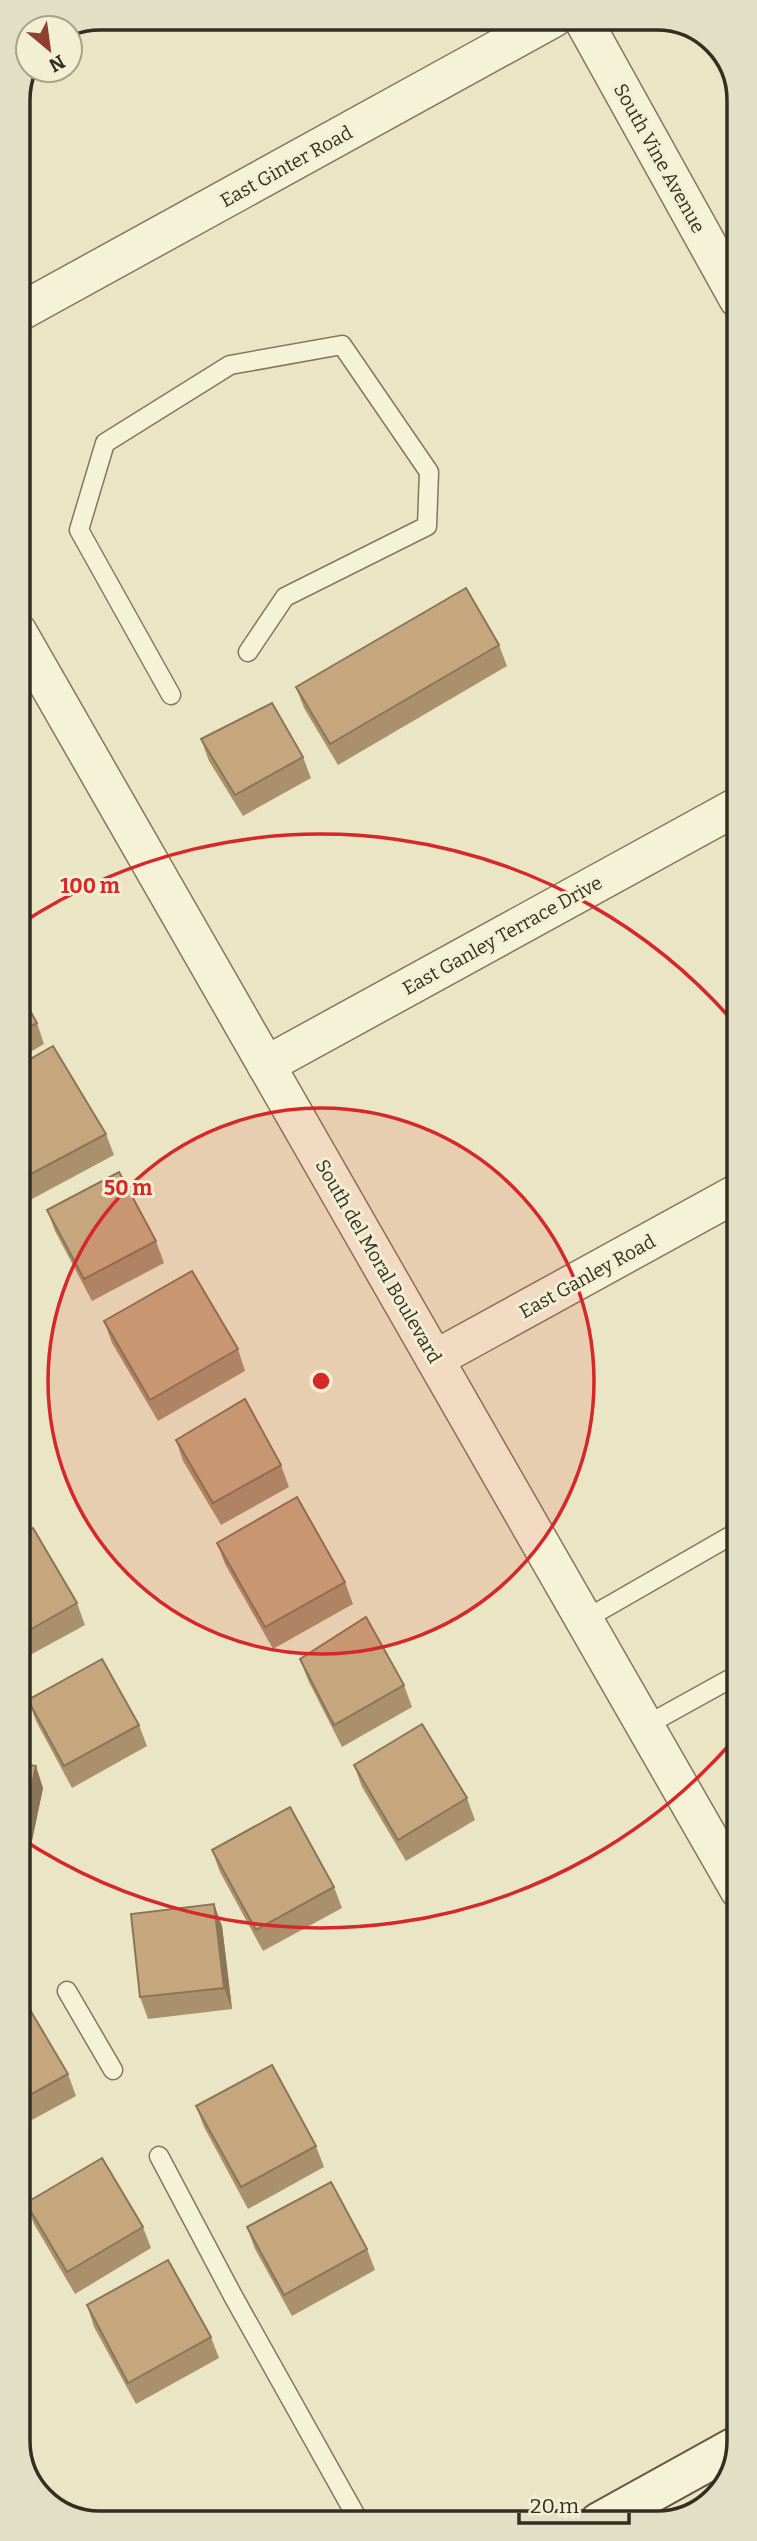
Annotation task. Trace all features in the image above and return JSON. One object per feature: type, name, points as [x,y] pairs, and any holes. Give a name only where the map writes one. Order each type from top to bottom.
[{"type":"street","name":"East Ginter Road","points":[[30,306],[532,30]]},
{"type":"street","name":"South Vine Avenue","points":[[589,30],[727,279]]},
{"type":"street","name":"South del Moral Boulevard","points":[[30,653],[727,1869]]},
{"type":"street","name":"East Ganley Terrace Drive","points":[[266,1065],[727,812]]},
{"type":"street","name":"East Ganley Road","points":[[435,1359],[727,1199]]},
{"type":"street","points":[[619,2511],[726,2451]]},
{"type":"lane","points":[[172,695],[79,530],[105,443],[230,365],[342,345],[429,472],[427,526],[285,597],[248,652]]},
{"type":"lane","points":[[584,1619],[727,1538]]},
{"type":"lane","points":[[645,1726],[727,1681]]},
{"type":"lane","points":[[67,1991],[113,2070]]},
{"type":"lane","points":[[159,2157],[353,2511]]},
{"type":"building","points":[[466,588],[499,645],[330,744],[296,687]]},
{"type":"building","points":[[272,703],[303,757],[235,795],[201,739]]},
{"type":"building","points":[[30,1010],[37,1023],[30,1027]]},
{"type":"building","points":[[53,1046],[106,1134],[30,1175],[30,1059]]},
{"type":"building","points":[[119,1172],[156,1241],[84,1279],[47,1210]]},
{"type":"building","points":[[192,1271],[238,1349],[150,1400],[104,1321]]},
{"type":"building","points":[[245,1399],[281,1465],[213,1503],[176,1440]]},
{"type":"building","points":[[297,1497],[345,1582],[265,1627],[217,1543]]},
{"type":"building","points":[[33,1528],[77,1603],[30,1630],[30,1530]]},
{"type":"building","points":[[366,1617],[404,1685],[334,1725],[300,1659]]},
{"type":"building","points":[[102,1659],[139,1725],[64,1766],[30,1704],[30,1699]]},
{"type":"building","points":[[422,1724],[467,1798],[398,1840],[354,1765]]},
{"type":"building","points":[[30,1765],[36,1766],[30,1794]]},
{"type":"building","points":[[290,1807],[334,1887],[256,1930],[212,1850]]},
{"type":"building","points":[[214,1904],[224,1988],[140,1997],[131,1914]]},
{"type":"building","points":[[30,2010],[68,2074],[30,2095]]},
{"type":"building","points":[[272,2065],[316,2146],[241,2187],[196,2106]]},
{"type":"building","points":[[102,2158],[143,2227],[67,2272],[30,2210],[30,2201]]},
{"type":"building","points":[[331,2182],[367,2249],[284,2295],[247,2227]]},
{"type":"building","points":[[168,2260],[211,2337],[128,2383],[87,2305]]}]
